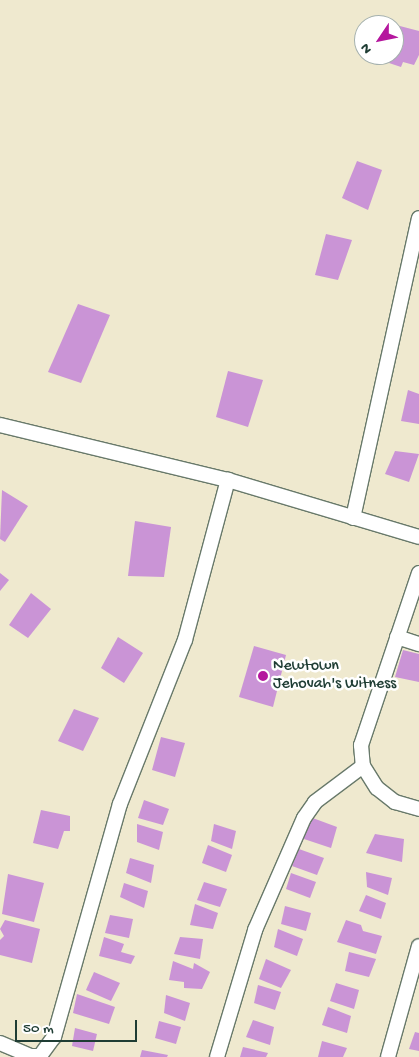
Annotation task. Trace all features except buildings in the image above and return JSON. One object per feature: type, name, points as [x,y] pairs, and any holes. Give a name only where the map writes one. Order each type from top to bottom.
[{"type":"street","points":[[352,518],[419,218]]},
{"type":"street","points":[[0,425],[228,480],[419,537]]},
{"type":"street","points":[[0,1043],[30,1056],[40,1056],[54,1037],[120,804],[185,640],[228,480]]},
{"type":"street","points":[[419,573],[361,746],[363,766],[377,788],[395,802],[419,809]]},
{"type":"street","points":[[397,637],[419,644]]},
{"type":"street","points":[[217,1057],[255,930],[304,818],[315,802],[363,766]]},
{"type":"street","points":[[388,1057],[419,946]]},
{"type":"place","name":"Newtown Jehovah's Witness","points":[[263,676]]}]
